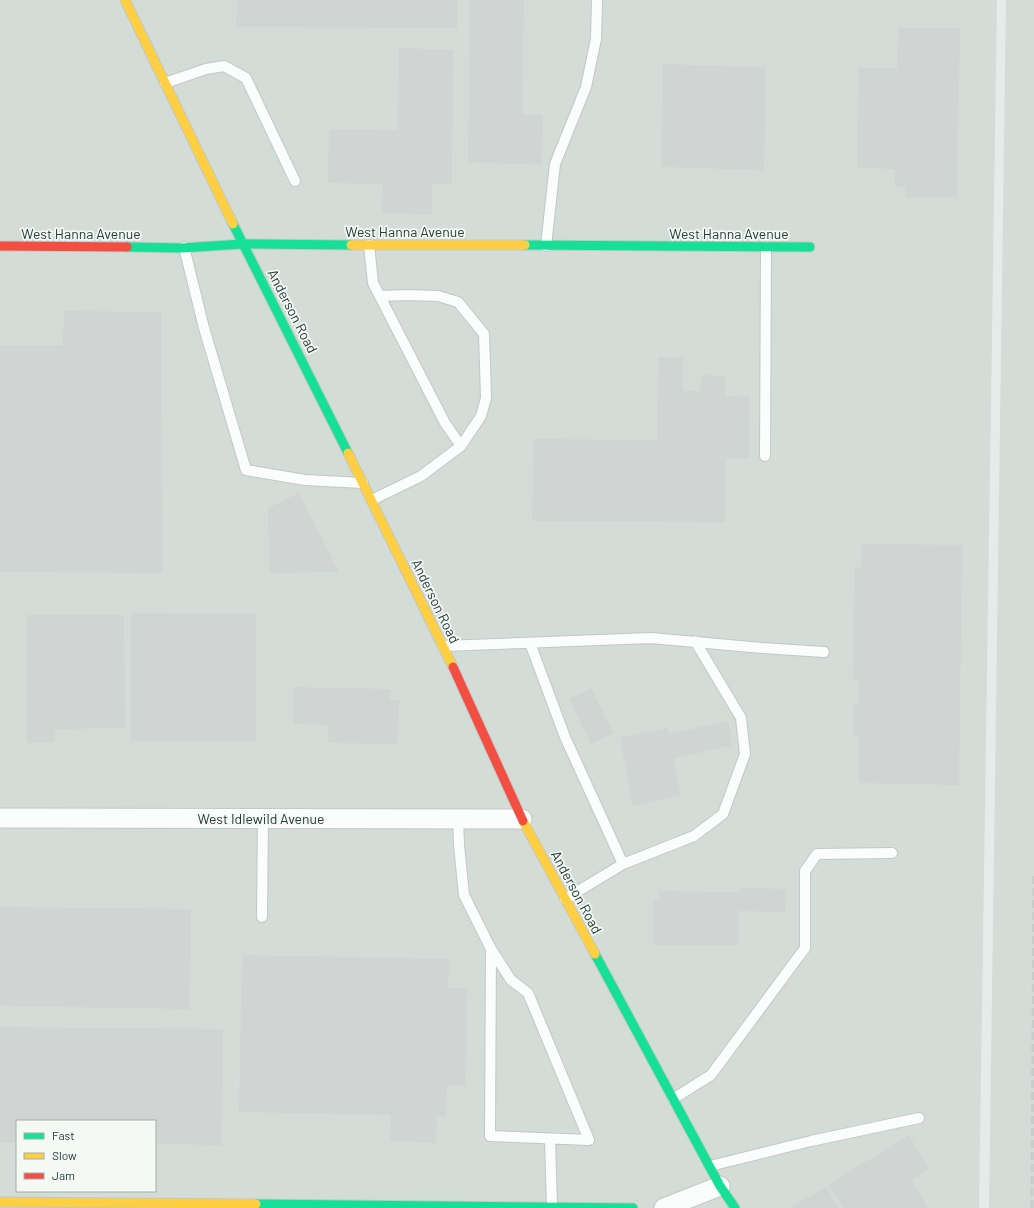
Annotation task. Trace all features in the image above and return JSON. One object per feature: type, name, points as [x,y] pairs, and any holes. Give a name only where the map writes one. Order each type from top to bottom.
[{"type":"street","name":"Anderson Road","points":[[125,0],[443,646],[522,819],[720,1186],[734,1208]]},
{"type":"street","name":"West Hanna Avenue","points":[[0,246],[184,247],[244,244],[810,247]]},
{"type":"street","name":"West Idlewild Avenue","points":[[0,818],[522,819]]},
{"type":"street","points":[[664,1208],[720,1186]]},
{"type":"street","points":[[0,1202],[111,1205],[633,1208]]},
{"type":"lane","points":[[546,246],[555,164],[586,87],[596,39],[597,0]]},
{"type":"lane","points":[[165,83],[206,69],[224,66],[246,78],[295,181]]},
{"type":"lane","points":[[369,245],[373,283],[445,423],[461,446]]},
{"type":"lane","points":[[184,247],[204,328],[246,470],[305,480],[363,483]]},
{"type":"lane","points":[[765,456],[766,247]]},
{"type":"lane","points":[[372,500],[421,476],[461,446],[481,416],[486,398],[484,334],[458,302],[438,296],[380,296]]},
{"type":"lane","points":[[443,646],[651,638],[824,652]]},
{"type":"lane","points":[[565,899],[623,864],[694,836],[723,814],[745,754],[741,718],[695,641]]},
{"type":"lane","points":[[530,643],[565,738],[623,864]]},
{"type":"lane","points":[[262,818],[262,917]]},
{"type":"lane","points":[[458,819],[464,895],[491,949],[511,980],[528,993],[589,1140],[490,1136],[491,949]]},
{"type":"lane","points":[[673,1099],[711,1075],[805,948],[805,870],[817,854],[892,853]]},
{"type":"lane","points":[[710,1166],[811,1141],[919,1118]]},
{"type":"lane","points":[[550,1138],[552,1207]]},
{"type":"shaded area","points":[[0,0],[997,0],[979,1208],[0,1208]]},
{"type":"shaded area","points":[[1006,0],[1034,0],[1034,1208],[989,1208]]},
{"type":"building","points":[[237,0],[457,0],[457,28],[236,27]]},
{"type":"building","points":[[470,0],[524,0],[522,115],[543,115],[542,165],[468,162]]},
{"type":"building","points":[[898,28],[960,28],[957,197],[906,198],[905,187],[895,187],[895,169],[857,168],[858,68],[897,68]]},
{"type":"building","points":[[399,48],[453,50],[452,184],[432,184],[432,215],[382,213],[383,184],[328,183],[329,129],[398,130]]},
{"type":"building","points":[[663,64],[766,67],[764,170],[662,167]]},
{"type":"building","points":[[64,311],[161,312],[162,573],[0,572],[0,345],[63,345]]},
{"type":"building","points":[[658,357],[683,358],[683,391],[700,391],[701,375],[726,376],[726,396],[750,397],[749,458],[726,458],[725,522],[532,521],[534,439],[657,440]]},
{"type":"building","points":[[299,493],[339,572],[269,573],[268,508]]},
{"type":"building","points":[[862,544],[962,545],[959,785],[859,783],[859,736],[853,735],[854,703],[859,703],[859,681],[853,680],[855,568],[861,568]]},
{"type":"building","points":[[131,613],[256,614],[256,742],[131,741]]},
{"type":"building","points":[[27,615],[124,615],[125,728],[55,729],[55,743],[26,743]]},
{"type":"building","points":[[293,687],[391,689],[390,700],[399,700],[398,744],[328,743],[328,725],[293,724]]},
{"type":"building","points":[[591,688],[613,733],[591,744],[569,699]]},
{"type":"building","points":[[728,721],[732,745],[673,759],[681,795],[633,806],[620,738],[667,728],[669,734]]},
{"type":"building","points":[[740,888],[786,889],[785,912],[738,911],[738,945],[653,945],[653,899],[659,899],[659,891],[740,892]]},
{"type":"building","points":[[0,907],[191,909],[190,1009],[0,1006]]},
{"type":"building","points":[[242,955],[449,959],[448,988],[467,988],[465,1086],[447,1086],[446,1116],[437,1116],[436,1143],[390,1141],[391,1115],[239,1112]]},
{"type":"building","points":[[0,1027],[223,1029],[222,1145],[156,1144],[156,1120],[16,1120],[16,1143],[0,1143]]},
{"type":"building","points":[[909,1135],[929,1169],[912,1180],[928,1208],[843,1208],[829,1184]]},
{"type":"building","points":[[826,1187],[839,1208],[794,1208],[793,1206]]},
{"type":"railway","points":[[1032,1208],[1034,873]]},
{"type":"traffic: fast","points":[[233,224],[348,453]]},
{"type":"traffic: fast","points":[[127,247],[181,248],[243,244],[351,245]]},
{"type":"traffic: fast","points":[[525,245],[810,247]]},
{"type":"traffic: fast","points":[[595,954],[720,1186],[735,1208]]},
{"type":"traffic: fast","points":[[256,1204],[633,1208]]},
{"type":"traffic: slow","points":[[125,0],[233,224]]},
{"type":"traffic: slow","points":[[351,245],[525,245]]},
{"type":"traffic: slow","points":[[348,453],[453,667]]},
{"type":"traffic: slow","points":[[523,821],[595,954]]},
{"type":"traffic: slow","points":[[0,1202],[256,1204]]},
{"type":"traffic: jam","points":[[0,246],[127,247]]},
{"type":"traffic: jam","points":[[453,667],[523,821]]}]
